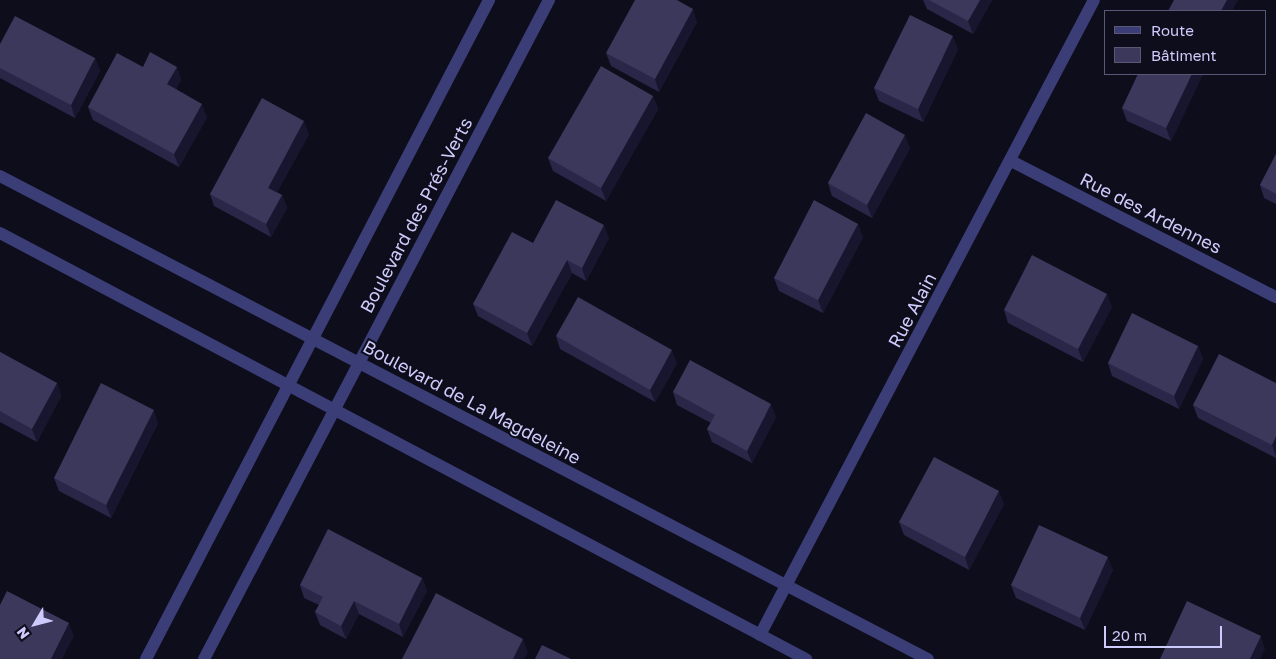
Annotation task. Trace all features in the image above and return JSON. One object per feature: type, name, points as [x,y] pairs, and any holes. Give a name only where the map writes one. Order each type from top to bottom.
[{"type":"street","name":"Boulevard des Prés-Verts","points":[[146,659],[489,0]]},
{"type":"street","name":"Boulevard des Prés-Verts","points":[[204,659],[548,0]]},
{"type":"street","name":"Rue Alain","points":[[760,635],[1094,0]]},
{"type":"street","name":"Rue des Ardennes","points":[[1011,161],[1276,297]]},
{"type":"street","name":"Boulevard de La Magdeleine","points":[[0,176],[928,659]]},
{"type":"street","points":[[0,233],[806,659]]},
{"type":"building","points":[[635,0],[677,0],[693,9],[655,79],[606,53]]},
{"type":"building","points":[[929,0],[980,0],[968,21]]},
{"type":"building","points":[[1174,0],[1227,0],[1222,10],[1169,10]]},
{"type":"building","points":[[910,15],[953,36],[918,109],[874,88]]},
{"type":"building","points":[[15,16],[95,58],[71,105],[0,68],[0,44]]},
{"type":"building","points":[[150,52],[177,67],[167,84],[202,104],[174,154],[88,107],[117,53],[143,67]]},
{"type":"building","points":[[601,66],[653,96],[601,188],[548,158]]},
{"type":"building","points":[[1138,75],[1192,75],[1166,128],[1122,108]]},
{"type":"building","points":[[262,98],[304,121],[268,188],[282,195],[266,224],[210,194]]},
{"type":"building","points":[[866,113],[905,135],[867,205],[828,183]]},
{"type":"building","points":[[1276,154],[1276,194],[1260,185]]},
{"type":"building","points":[[556,200],[604,225],[582,268],[567,260],[527,333],[473,304],[512,232],[533,243]]},
{"type":"building","points":[[814,200],[858,224],[818,300],[774,278]]},
{"type":"building","points":[[1032,255],[1107,294],[1078,349],[1004,310]]},
{"type":"building","points":[[578,297],[672,350],[650,390],[556,336]]},
{"type":"building","points":[[1132,313],[1198,346],[1174,396],[1108,363]]},
{"type":"building","points":[[0,352],[57,383],[32,429],[0,411]]},
{"type":"building","points":[[1219,354],[1276,383],[1276,436],[1272,445],[1193,405]]},
{"type":"building","points":[[690,360],[771,404],[747,451],[707,429],[715,415],[673,392]]},
{"type":"building","points":[[101,383],[154,410],[106,505],[54,478]]},
{"type":"building","points":[[934,457],[999,491],[965,557],[899,522]]},
{"type":"building","points":[[1039,525],[1108,557],[1080,618],[1011,585]]},
{"type":"building","points":[[328,529],[422,578],[399,624],[354,601],[341,626],[315,612],[323,597],[300,585]]},
{"type":"building","points":[[7,591],[69,623],[51,659],[0,659],[0,605]]},
{"type":"building","points":[[436,593],[523,639],[513,659],[402,659]]},
{"type":"building","points":[[1187,601],[1261,636],[1250,659],[1160,659]]},
{"type":"building","points":[[542,645],[571,659],[535,659]]}]
